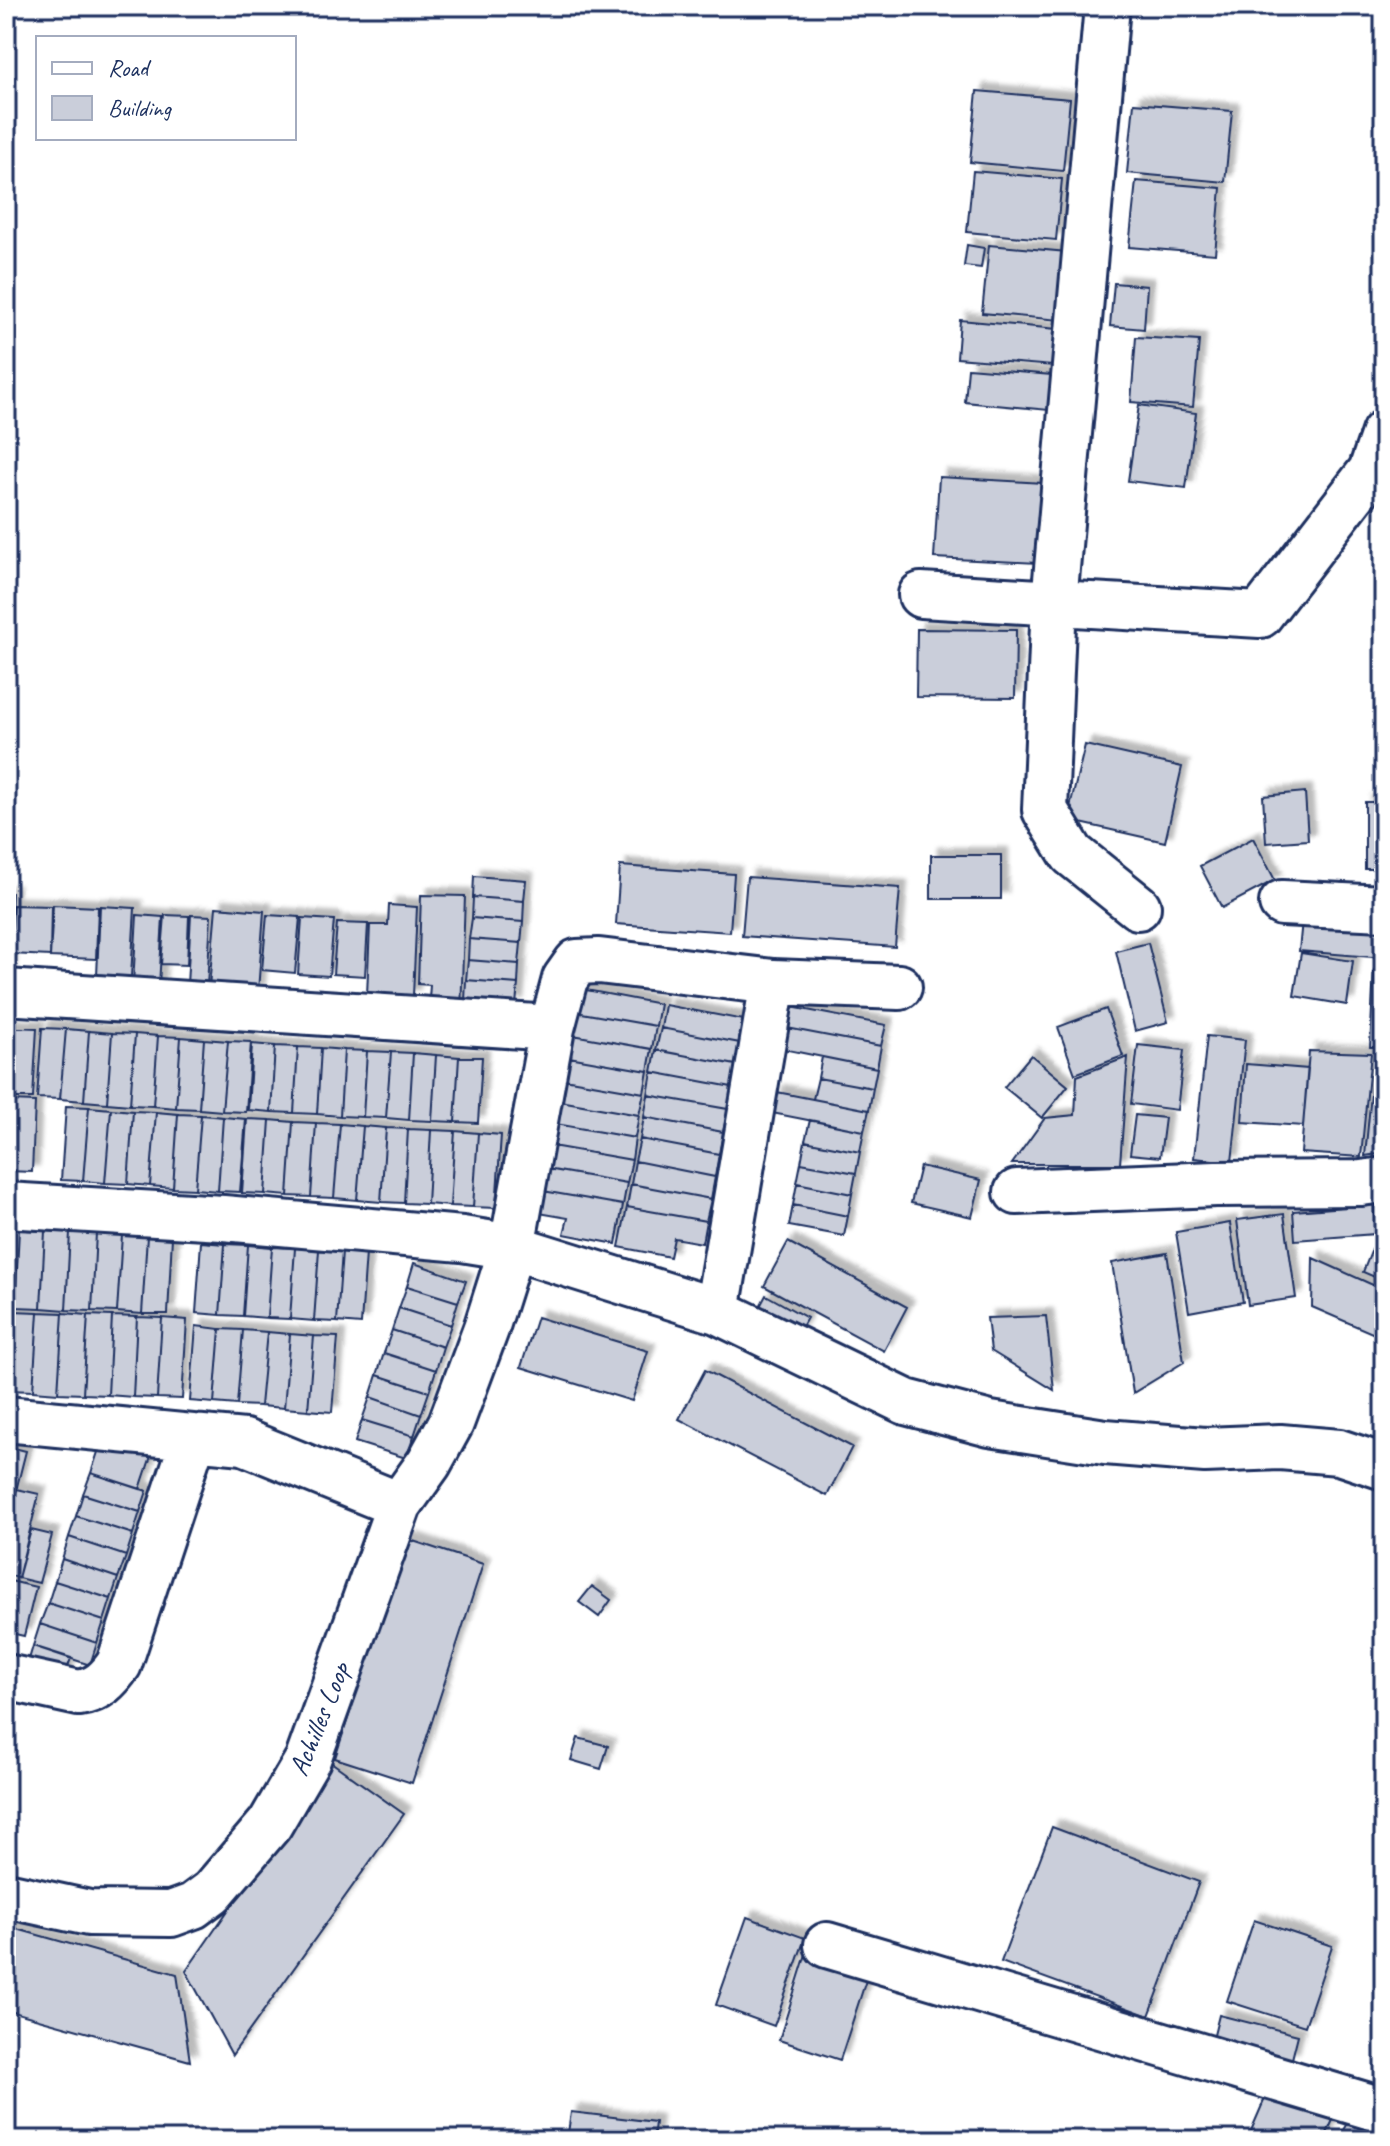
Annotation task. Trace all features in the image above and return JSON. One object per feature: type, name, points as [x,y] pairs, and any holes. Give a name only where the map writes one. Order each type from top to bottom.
[{"type":"street","points":[[1107,6],[1054,602],[1045,810],[1072,854],[1138,907]]},
{"type":"street","points":[[921,595],[1260,615],[1371,471],[1384,433]]},
{"type":"street","points":[[1282,903],[1384,908]]},
{"type":"street","name":"Achilles Loop","points":[[6,1895],[89,1913],[171,1914],[193,1906],[212,1892],[270,1824],[308,1759],[399,1505],[429,1463],[451,1423],[486,1329],[512,1247],[552,1028],[565,979],[577,962],[599,961],[773,982]]},
{"type":"street","points":[[717,1311],[773,982],[899,987]]},
{"type":"street","points":[[6,992],[552,1028]]},
{"type":"street","points":[[1017,1192],[1384,1180]]},
{"type":"street","points":[[6,1205],[223,1218],[462,1239],[512,1247],[717,1311],[906,1402],[990,1424],[1105,1442],[1205,1450],[1280,1447],[1339,1452],[1384,1467]]},
{"type":"street","points":[[6,1419],[244,1442],[399,1505]]},
{"type":"street","points":[[6,1677],[79,1693],[90,1691],[108,1680],[119,1664],[194,1437]]},
{"type":"street","points":[[827,1945],[1375,2108],[1384,2114]]},
{"type":"building","points":[[1027,6],[1088,6],[1087,12]]},
{"type":"building","points":[[977,91],[1070,99],[1063,171],[970,162]]},
{"type":"building","points":[[1134,103],[1232,111],[1225,182],[1127,173]]},
{"type":"building","points":[[973,171],[1062,179],[1056,240],[967,232]]},
{"type":"building","points":[[1136,181],[1221,188],[1215,254],[1129,247]]},
{"type":"building","points":[[967,245],[984,248],[981,268],[964,266]]},
{"type":"building","points":[[989,245],[1067,252],[1060,320],[982,313]]},
{"type":"building","points":[[1114,283],[1147,286],[1144,329],[1110,326]]},
{"type":"building","points":[[960,320],[1057,329],[1053,366],[957,358]]},
{"type":"building","points":[[1136,337],[1199,341],[1193,407],[1131,402]]},
{"type":"building","points":[[968,368],[1052,375],[1049,410],[965,402]]},
{"type":"building","points":[[1139,405],[1196,413],[1186,488],[1128,481]]},
{"type":"building","points":[[939,477],[1043,483],[1038,563],[934,558]]},
{"type":"building","points":[[917,629],[1016,630],[1015,698],[916,697]]},
{"type":"building","points":[[1085,745],[1182,767],[1165,842],[1067,820]]},
{"type":"building","points":[[1305,792],[1308,840],[1266,843],[1263,796]]},
{"type":"building","points":[[1365,802],[1384,802],[1384,869],[1365,869]]},
{"type":"building","points":[[1253,838],[1275,880],[1222,908],[1200,866]]},
{"type":"building","points":[[931,855],[1001,855],[1001,899],[931,899]]},
{"type":"building","points":[[620,866],[734,874],[730,932],[616,924]]},
{"type":"building","points":[[474,876],[526,880],[524,901],[473,897]]},
{"type":"building","points":[[747,877],[900,888],[895,947],[742,936]]},
{"type":"building","points":[[6,893],[12,893],[9,974],[6,974]]},
{"type":"building","points":[[421,895],[465,896],[461,1013],[428,1012],[430,985],[418,984]]},
{"type":"building","points":[[473,897],[524,901],[523,922],[472,918]]},
{"type":"building","points":[[13,905],[51,906],[50,956],[11,954]]},
{"type":"building","points":[[53,905],[98,907],[96,959],[50,957]]},
{"type":"building","points":[[389,905],[417,907],[413,996],[367,995],[370,925],[388,925]]},
{"type":"building","points":[[100,906],[135,908],[131,977],[97,976]]},
{"type":"building","points":[[216,907],[264,911],[258,991],[209,987]]},
{"type":"building","points":[[1303,910],[1384,916],[1384,958],[1299,951]]},
{"type":"building","points":[[137,915],[163,917],[159,986],[133,984]]},
{"type":"building","points":[[165,915],[189,916],[187,965],[161,964]]},
{"type":"building","points":[[191,915],[211,916],[207,986],[187,985]]},
{"type":"building","points":[[267,915],[300,917],[295,973],[262,970]]},
{"type":"building","points":[[302,918],[334,920],[329,976],[298,974]]},
{"type":"building","points":[[472,918],[523,922],[521,943],[469,939]]},
{"type":"building","points":[[337,923],[368,924],[365,976],[333,974]]},
{"type":"building","points":[[469,939],[521,943],[519,964],[468,960]]},
{"type":"building","points":[[1148,943],[1168,1022],[1135,1031],[1116,951]]},
{"type":"building","points":[[1301,953],[1353,961],[1347,1005],[1294,996]]},
{"type":"building","points":[[468,960],[519,964],[518,984],[466,980]]},
{"type":"building","points":[[1374,970],[1384,971],[1384,1047],[1370,1047]]},
{"type":"building","points":[[466,980],[518,984],[516,1005],[465,1001]]},
{"type":"building","points":[[581,989],[660,1004],[656,1026],[576,1012]]},
{"type":"building","points":[[665,1005],[744,1020],[740,1043],[661,1028]]},
{"type":"building","points":[[791,1007],[886,1025],[881,1046],[787,1028]]},
{"type":"building","points":[[1106,1009],[1123,1056],[1075,1074],[1058,1027]]},
{"type":"building","points":[[576,1012],[656,1026],[652,1049],[573,1035]]},
{"type":"building","points":[[6,1027],[13,1027],[10,1098],[6,1097]]},
{"type":"building","points":[[13,1027],[37,1028],[33,1098],[10,1098]]},
{"type":"building","points":[[42,1028],[66,1029],[60,1099],[37,1098]]},
{"type":"building","points":[[661,1028],[740,1043],[736,1065],[656,1050]]},
{"type":"building","points":[[787,1028],[881,1046],[877,1068],[783,1049]]},
{"type":"building","points":[[66,1029],[89,1031],[84,1101],[60,1099]]},
{"type":"building","points":[[89,1031],[112,1033],[107,1103],[84,1101]]},
{"type":"building","points":[[112,1033],[135,1034],[130,1105],[107,1103]]},
{"type":"building","points":[[135,1034],[158,1036],[153,1106],[130,1105]]},
{"type":"building","points":[[573,1035],[652,1049],[648,1071],[569,1057]]},
{"type":"building","points":[[158,1036],[181,1037],[176,1108],[153,1106]]},
{"type":"building","points":[[1207,1036],[1245,1040],[1232,1162],[1194,1158]]},
{"type":"building","points":[[181,1037],[204,1039],[199,1109],[176,1108]]},
{"type":"building","points":[[204,1039],[228,1041],[222,1111],[199,1109]]},
{"type":"building","points":[[228,1041],[251,1042],[246,1112],[222,1111]]},
{"type":"building","points":[[252,1044],[275,1046],[271,1112],[248,1110]]},
{"type":"building","points":[[1138,1045],[1184,1050],[1177,1110],[1131,1104]]},
{"type":"building","points":[[275,1046],[298,1047],[294,1113],[271,1112]]},
{"type":"building","points":[[298,1047],[321,1048],[317,1114],[294,1113]]},
{"type":"building","points":[[321,1048],[344,1050],[340,1116],[317,1114]]},
{"type":"building","points":[[344,1050],[367,1051],[363,1117],[340,1116]]},
{"type":"building","points":[[656,1050],[736,1065],[732,1087],[652,1072]]},
{"type":"building","points":[[367,1051],[391,1052],[386,1118],[363,1117]]},
{"type":"building","points":[[1309,1051],[1371,1053],[1361,1157],[1301,1153]]},
{"type":"building","points":[[391,1052],[413,1053],[409,1120],[386,1118]]},
{"type":"building","points":[[413,1053],[436,1055],[432,1121],[409,1120]]},
{"type":"building","points":[[1375,1053],[1384,1053],[1384,1153],[1365,1156]]},
{"type":"building","points":[[436,1055],[459,1057],[455,1122],[432,1121]]},
{"type":"building","points":[[1031,1055],[1068,1086],[1042,1118],[1004,1087]]},
{"type":"building","points":[[459,1057],[482,1057],[478,1123],[455,1122]]},
{"type":"building","points":[[569,1057],[648,1071],[644,1093],[564,1079]]},
{"type":"building","points":[[822,1057],[877,1068],[873,1088],[818,1078]]},
{"type":"building","points":[[1128,1057],[1120,1164],[1012,1164],[1045,1118],[1075,1115],[1077,1076]]},
{"type":"building","points":[[1246,1064],[1308,1069],[1303,1126],[1242,1122]]},
{"type":"building","points":[[652,1072],[732,1087],[728,1109],[648,1095]]},
{"type":"building","points":[[818,1078],[873,1088],[869,1110],[813,1099]]},
{"type":"building","points":[[564,1079],[644,1093],[639,1115],[560,1101]]},
{"type":"building","points":[[777,1092],[869,1110],[864,1131],[772,1113]]},
{"type":"building","points":[[648,1095],[728,1109],[723,1132],[644,1117]]},
{"type":"building","points":[[6,1101],[11,1101],[8,1171],[6,1171]]},
{"type":"building","points":[[11,1101],[35,1102],[32,1172],[8,1171]]},
{"type":"building","points":[[560,1101],[639,1115],[635,1138],[556,1124]]},
{"type":"building","points":[[66,1106],[89,1107],[83,1181],[61,1180]]},
{"type":"building","points":[[89,1107],[111,1109],[105,1183],[83,1181]]},
{"type":"building","points":[[111,1109],[133,1111],[128,1184],[105,1183]]},
{"type":"building","points":[[133,1111],[156,1112],[150,1186],[128,1184]]},
{"type":"building","points":[[156,1112],[178,1114],[173,1188],[150,1186]]},
{"type":"building","points":[[178,1114],[201,1115],[195,1189],[173,1188]]},
{"type":"building","points":[[201,1115],[223,1117],[218,1191],[195,1189]]},
{"type":"building","points":[[1135,1115],[1165,1118],[1160,1157],[1130,1154]]},
{"type":"building","points":[[223,1117],[246,1119],[240,1192],[218,1191]]},
{"type":"building","points":[[644,1117],[723,1132],[719,1154],[640,1139]]},
{"type":"building","points":[[247,1119],[270,1120],[265,1194],[242,1193]]},
{"type":"building","points":[[270,1120],[293,1122],[288,1196],[265,1194]]},
{"type":"building","points":[[810,1120],[864,1131],[860,1152],[805,1141]]},
{"type":"building","points":[[293,1122],[316,1123],[311,1197],[288,1196]]},
{"type":"building","points":[[316,1123],[340,1124],[334,1198],[311,1197]]},
{"type":"building","points":[[340,1124],[363,1126],[357,1200],[334,1198]]},
{"type":"building","points":[[556,1124],[635,1138],[632,1160],[552,1146]]},
{"type":"building","points":[[363,1126],[386,1128],[381,1202],[357,1200]]},
{"type":"building","points":[[386,1128],[408,1129],[404,1203],[381,1202]]},
{"type":"building","points":[[408,1129],[431,1130],[427,1204],[404,1203]]},
{"type":"building","points":[[431,1130],[455,1131],[450,1206],[427,1204]]},
{"type":"building","points":[[455,1131],[478,1133],[473,1207],[450,1206]]},
{"type":"building","points":[[478,1133],[501,1135],[496,1208],[473,1207]]},
{"type":"building","points":[[640,1139],[719,1154],[715,1177],[635,1161]]},
{"type":"building","points":[[805,1141],[860,1152],[856,1173],[801,1163]]},
{"type":"building","points":[[552,1146],[632,1160],[627,1183],[547,1169]]},
{"type":"building","points":[[635,1161],[715,1177],[711,1199],[631,1184]]},
{"type":"building","points":[[801,1163],[856,1173],[852,1194],[797,1183]]},
{"type":"building","points":[[920,1166],[981,1180],[972,1217],[911,1203]]},
{"type":"building","points":[[547,1169],[627,1183],[623,1205],[543,1191]]},
{"type":"building","points":[[797,1183],[852,1194],[848,1216],[793,1205]]},
{"type":"building","points":[[631,1184],[711,1199],[706,1221],[627,1207]]},
{"type":"building","points":[[543,1191],[623,1205],[616,1244],[564,1234],[568,1218],[539,1213]]},
{"type":"building","points":[[793,1205],[848,1216],[844,1236],[789,1226]]},
{"type":"building","points":[[1374,1205],[1375,1234],[1295,1240],[1293,1211]]},
{"type":"building","points":[[627,1207],[706,1221],[702,1243],[674,1238],[670,1257],[619,1247]]},
{"type":"building","points":[[1284,1214],[1296,1298],[1248,1305],[1237,1220]]},
{"type":"building","points":[[1384,1219],[1384,1281],[1363,1272]]},
{"type":"building","points":[[1230,1223],[1243,1302],[1189,1312],[1176,1232]]},
{"type":"building","points":[[6,1229],[19,1230],[15,1307],[6,1306]]},
{"type":"building","points":[[19,1230],[45,1231],[41,1308],[15,1307]]},
{"type":"building","points":[[45,1231],[70,1232],[66,1310],[41,1308]]},
{"type":"building","points":[[70,1232],[96,1233],[92,1311],[66,1310]]},
{"type":"building","points":[[96,1233],[122,1235],[117,1312],[92,1311]]},
{"type":"building","points":[[122,1235],[147,1236],[142,1314],[117,1312]]},
{"type":"building","points":[[147,1236],[172,1237],[168,1314],[142,1314]]},
{"type":"building","points":[[201,1242],[225,1244],[220,1315],[196,1313]]},
{"type":"building","points":[[788,1242],[907,1307],[884,1351],[764,1286]]},
{"type":"building","points":[[225,1244],[248,1245],[243,1316],[220,1315]]},
{"type":"building","points":[[248,1245],[272,1247],[267,1318],[243,1316]]},
{"type":"building","points":[[272,1247],[295,1248],[290,1319],[267,1318]]},
{"type":"building","points":[[295,1248],[319,1250],[314,1321],[290,1319]]},
{"type":"building","points":[[319,1250],[342,1251],[337,1322],[314,1321]]},
{"type":"building","points":[[342,1251],[366,1253],[361,1324],[337,1322]]},
{"type":"building","points":[[1167,1253],[1184,1362],[1133,1393],[1112,1263]]},
{"type":"building","points":[[1313,1258],[1384,1290],[1384,1324],[1379,1336],[1312,1307]]},
{"type":"building","points":[[414,1263],[466,1281],[458,1302],[407,1286]]},
{"type":"building","points":[[407,1286],[458,1302],[451,1325],[399,1308]]},
{"type":"building","points":[[766,1295],[807,1318],[799,1332],[758,1310]]},
{"type":"building","points":[[399,1308],[451,1325],[443,1347],[392,1330]]},
{"type":"building","points":[[6,1310],[13,1311],[8,1390],[6,1390]]},
{"type":"building","points":[[13,1311],[38,1312],[33,1391],[8,1390]]},
{"type":"building","points":[[38,1312],[63,1313],[58,1393],[33,1391]]},
{"type":"building","points":[[63,1313],[88,1315],[83,1394],[58,1393]]},
{"type":"building","points":[[88,1315],[112,1316],[108,1395],[83,1394]]},
{"type":"building","points":[[112,1316],[137,1317],[133,1397],[108,1395]]},
{"type":"building","points":[[1046,1316],[1054,1390],[991,1351],[987,1318]]},
{"type":"building","points":[[137,1317],[162,1318],[157,1398],[133,1397]]},
{"type":"building","points":[[537,1317],[648,1351],[632,1401],[521,1367]]},
{"type":"building","points":[[162,1318],[187,1320],[182,1399],[157,1398]]},
{"type":"building","points":[[196,1326],[220,1329],[214,1403],[190,1401]]},
{"type":"building","points":[[220,1329],[243,1330],[237,1405],[214,1403]]},
{"type":"building","points":[[243,1330],[267,1332],[260,1406],[237,1405]]},
{"type":"building","points":[[392,1330],[443,1347],[436,1370],[384,1353]]},
{"type":"building","points":[[267,1332],[290,1334],[284,1408],[260,1406]]},
{"type":"building","points":[[290,1334],[314,1336],[308,1410],[284,1408]]},
{"type":"building","points":[[314,1336],[338,1337],[332,1412],[308,1410]]},
{"type":"building","points":[[384,1353],[436,1370],[429,1392],[377,1375]]},
{"type":"building","points":[[705,1370],[852,1447],[827,1496],[679,1419]]},
{"type":"building","points":[[377,1375],[429,1392],[421,1415],[370,1397]]},
{"type":"building","points":[[370,1397],[421,1415],[414,1436],[362,1420]]},
{"type":"building","points":[[362,1420],[414,1436],[406,1458],[355,1442]]},
{"type":"building","points":[[6,1446],[26,1451],[6,1530]]},
{"type":"building","points":[[99,1449],[151,1456],[140,1489],[91,1473]]},
{"type":"building","points":[[91,1473],[147,1491],[140,1512],[83,1494]]},
{"type":"building","points":[[17,1489],[39,1494],[18,1578],[6,1574],[6,1530]]},
{"type":"building","points":[[83,1494],[140,1512],[133,1534],[76,1516]]},
{"type":"building","points":[[76,1516],[133,1534],[126,1556],[69,1537]]},
{"type":"building","points":[[31,1530],[52,1535],[39,1583],[18,1578]]},
{"type":"building","points":[[69,1537],[126,1556],[118,1578],[62,1559]]},
{"type":"building","points":[[407,1539],[483,1564],[412,1783],[335,1758]]},
{"type":"building","points":[[62,1559],[118,1578],[111,1599],[55,1581]]},
{"type":"building","points":[[6,1580],[36,1587],[24,1636],[6,1632]]},
{"type":"building","points":[[55,1581],[111,1599],[104,1621],[48,1603]]},
{"type":"building","points":[[592,1586],[611,1600],[599,1617],[579,1602]]},
{"type":"building","points":[[48,1603],[104,1621],[97,1643],[40,1624]]},
{"type":"building","points":[[40,1624],[97,1643],[90,1665],[33,1646]]},
{"type":"building","points":[[33,1646],[71,1658],[64,1679],[27,1666]]},
{"type":"building","points":[[578,1738],[608,1746],[601,1769],[571,1760]]},
{"type":"building","points":[[331,1762],[404,1814],[232,2055],[186,1971]]},
{"type":"building","points":[[1052,1827],[1199,1882],[1149,2016],[1001,1962]]},
{"type":"building","points":[[747,1917],[805,1938],[774,2026],[716,2005]]},
{"type":"building","points":[[1254,1920],[1332,1946],[1305,2026],[1227,2001]]},
{"type":"building","points":[[6,1926],[177,1974],[190,2061],[6,2010]]},
{"type":"building","points":[[806,1954],[868,1974],[840,2060],[779,2040]]},
{"type":"building","points":[[1219,2015],[1298,2035],[1292,2059],[1213,2039]]},
{"type":"building","points":[[1384,2054],[1384,2104],[1368,2100]]},
{"type":"building","points":[[1269,2089],[1337,2111],[1324,2140],[1247,2140]]},
{"type":"building","points":[[571,2112],[655,2122],[653,2140],[567,2140]]},
{"type":"building","points":[[1350,2120],[1375,2133],[1372,2140],[1351,2140],[1341,2135]]}]
